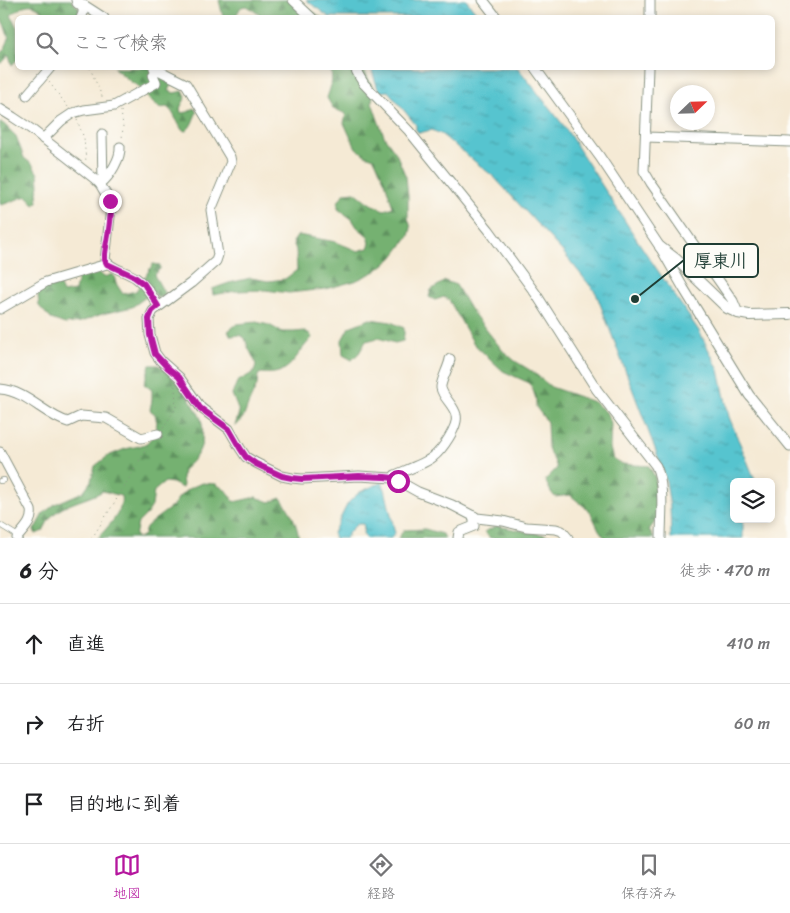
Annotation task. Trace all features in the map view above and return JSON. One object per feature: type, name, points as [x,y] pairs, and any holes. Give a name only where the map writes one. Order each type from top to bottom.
[{"type":"street","points":[[76,0],[77,4],[83,8],[82,15]]},
{"type":"street","points":[[76,0],[99,15]]},
{"type":"street","points":[[293,0],[309,15]]},
{"type":"street","points":[[483,0],[495,15]]},
{"type":"street","points":[[650,0],[650,15]]},
{"type":"street","points":[[27,95],[48,70]]},
{"type":"street","points":[[43,139],[61,121],[73,113],[114,106],[156,83],[153,75],[156,70]]},
{"type":"street","points":[[158,70],[186,84],[230,156],[231,162],[211,210],[218,255],[216,261],[191,283],[152,311],[149,319],[150,335],[155,354],[179,377],[200,408],[229,429],[246,457],[256,464],[282,476],[302,479],[359,476],[393,478],[418,492],[474,516],[526,527],[556,529],[568,538]]},
{"type":"street","points":[[356,70],[364,84],[408,131],[489,230],[536,294],[597,390],[656,466],[660,484],[661,538]]},
{"type":"street","points":[[536,70],[600,157],[660,248],[749,395],[790,446]]},
{"type":"street","points":[[648,70],[644,171],[733,301],[738,313]]},
{"type":"street","points":[[0,109],[101,182]]},
{"type":"street","points":[[102,134],[101,182],[110,201],[111,208],[105,254],[107,264]]},
{"type":"street","points":[[646,137],[790,142]]},
{"type":"street","points":[[101,182],[114,167],[121,151],[120,147]]},
{"type":"street","points":[[660,248],[677,260],[727,308],[749,315],[790,314]]},
{"type":"street","points":[[0,309],[46,282],[107,264],[133,276],[144,284],[158,306]]},
{"type":"street","points":[[393,478],[433,458],[452,434],[457,423],[456,412],[441,388],[450,359]]},
{"type":"street","points":[[0,389],[13,392],[30,400],[61,420],[68,422],[81,416],[106,418],[141,438],[158,434]]},
{"type":"street","points":[[0,452],[31,510],[30,523],[18,537]]},
{"type":"street","points":[[458,538],[460,532],[474,526],[474,516]]},
{"type":"lane","points":[[0,526],[18,537]]},
{"type":"path","points":[[91,70],[106,107]]},
{"type":"path","points":[[120,147],[123,133],[121,103]]},
{"type":"path","points":[[92,538],[147,446],[176,408],[174,373]]},
{"type":"green space","points":[[0,0],[71,0],[79,8],[79,15],[60,15],[57,13],[48,15],[37,7],[30,5],[11,15],[15,24],[15,62],[12,65],[9,55],[2,63],[0,62],[0,54],[9,39],[0,18]]},
{"type":"green space","points":[[219,0],[295,0],[318,15],[260,15],[247,6],[241,7],[236,15],[223,15]]},
{"type":"green space","points":[[116,70],[153,70],[167,78],[172,84],[169,91],[174,93],[183,91],[186,97],[180,108],[181,113],[188,112],[194,108],[197,112],[192,124],[186,131],[182,130],[167,107],[160,108],[138,86]]},
{"type":"green space","points":[[330,70],[364,70],[374,90],[372,102],[378,120],[385,138],[396,153],[406,177],[408,218],[411,228],[409,236],[392,258],[376,271],[355,281],[325,289],[289,293],[265,290],[236,291],[213,295],[212,289],[251,278],[268,281],[285,279],[297,270],[296,250],[293,242],[298,235],[336,242],[358,251],[368,248],[370,243],[368,236],[357,227],[352,219],[338,209],[338,202],[344,193],[355,192],[369,203],[384,210],[393,207],[385,182],[374,158],[365,155],[356,148],[344,123],[346,114],[333,108],[327,98],[331,87]]},
{"type":"green space","points":[[0,122],[16,136],[24,158],[32,164],[38,174],[38,202],[34,205],[27,196],[1,205],[0,203]]},
{"type":"green space","points":[[153,264],[160,265],[160,269],[154,275],[165,294],[159,299],[153,292],[132,307],[102,314],[81,322],[65,324],[51,319],[39,306],[38,295],[44,288],[59,284],[63,293],[75,291],[78,278],[99,272],[104,277],[113,274],[123,294],[136,291]]},
{"type":"green space","points":[[445,281],[456,285],[470,309],[503,351],[515,361],[533,372],[551,387],[594,402],[606,412],[611,423],[610,448],[613,459],[621,464],[649,466],[655,477],[658,518],[649,530],[654,538],[605,538],[590,511],[570,495],[555,497],[545,480],[557,468],[548,447],[547,422],[536,407],[536,399],[532,387],[527,382],[503,371],[474,344],[449,300],[444,297],[435,300],[429,297],[431,290]]},
{"type":"green space","points":[[370,319],[391,322],[404,328],[403,341],[395,343],[378,338],[366,341],[352,360],[343,355],[342,340],[349,327]]},
{"type":"green space","points":[[256,322],[269,325],[282,332],[305,331],[312,338],[286,368],[280,372],[261,373],[258,375],[257,385],[244,416],[235,426],[239,412],[232,394],[237,382],[254,372],[256,366],[245,338],[240,335],[231,336],[228,331],[237,324]]},
{"type":"green space","points":[[150,365],[158,365],[170,374],[194,406],[201,419],[202,439],[197,454],[183,470],[182,488],[173,483],[165,482],[154,491],[152,506],[138,523],[135,536],[139,538],[98,538],[118,513],[121,502],[121,496],[103,491],[62,508],[50,519],[43,531],[36,534],[34,530],[43,514],[55,504],[83,492],[91,481],[95,466],[108,456],[147,443],[154,434],[157,423],[155,414],[150,410],[152,390],[144,384]]},
{"type":"green space","points":[[202,483],[216,484],[228,492],[234,502],[256,497],[270,502],[281,498],[293,517],[299,538],[139,538],[144,535],[146,527],[173,506],[188,489]]},
{"type":"green space","points":[[497,526],[551,536],[553,538],[490,538],[484,532]]},
{"type":"green space","points":[[425,529],[442,534],[446,538],[398,538],[404,530]]},
{"type":"water","points":[[306,0],[466,0],[478,15],[326,15]]},
{"type":"water","points":[[372,70],[520,70],[564,126],[641,246],[699,331],[719,370],[729,417],[754,478],[730,478],[730,523],[743,523],[743,538],[671,538],[670,507],[666,481],[596,293],[562,251],[494,177],[441,134],[431,130],[419,133],[416,130],[416,125],[388,91],[379,92]]},
{"type":"water","points":[[382,482],[395,533],[391,538],[366,538],[363,533],[363,524],[357,524],[346,538],[335,538],[333,533],[348,503],[360,492]]},
{"type":"place","name":"厚東川","points":[[635,299]]},
{"type":"route","points":[[110,201],[111,215],[105,254],[107,264],[133,276],[144,284],[158,306],[152,311],[149,319],[150,335],[155,354],[179,377],[200,408],[229,429],[246,457],[256,464],[282,476],[292,478],[316,479],[359,476],[393,478],[398,481]]}]
